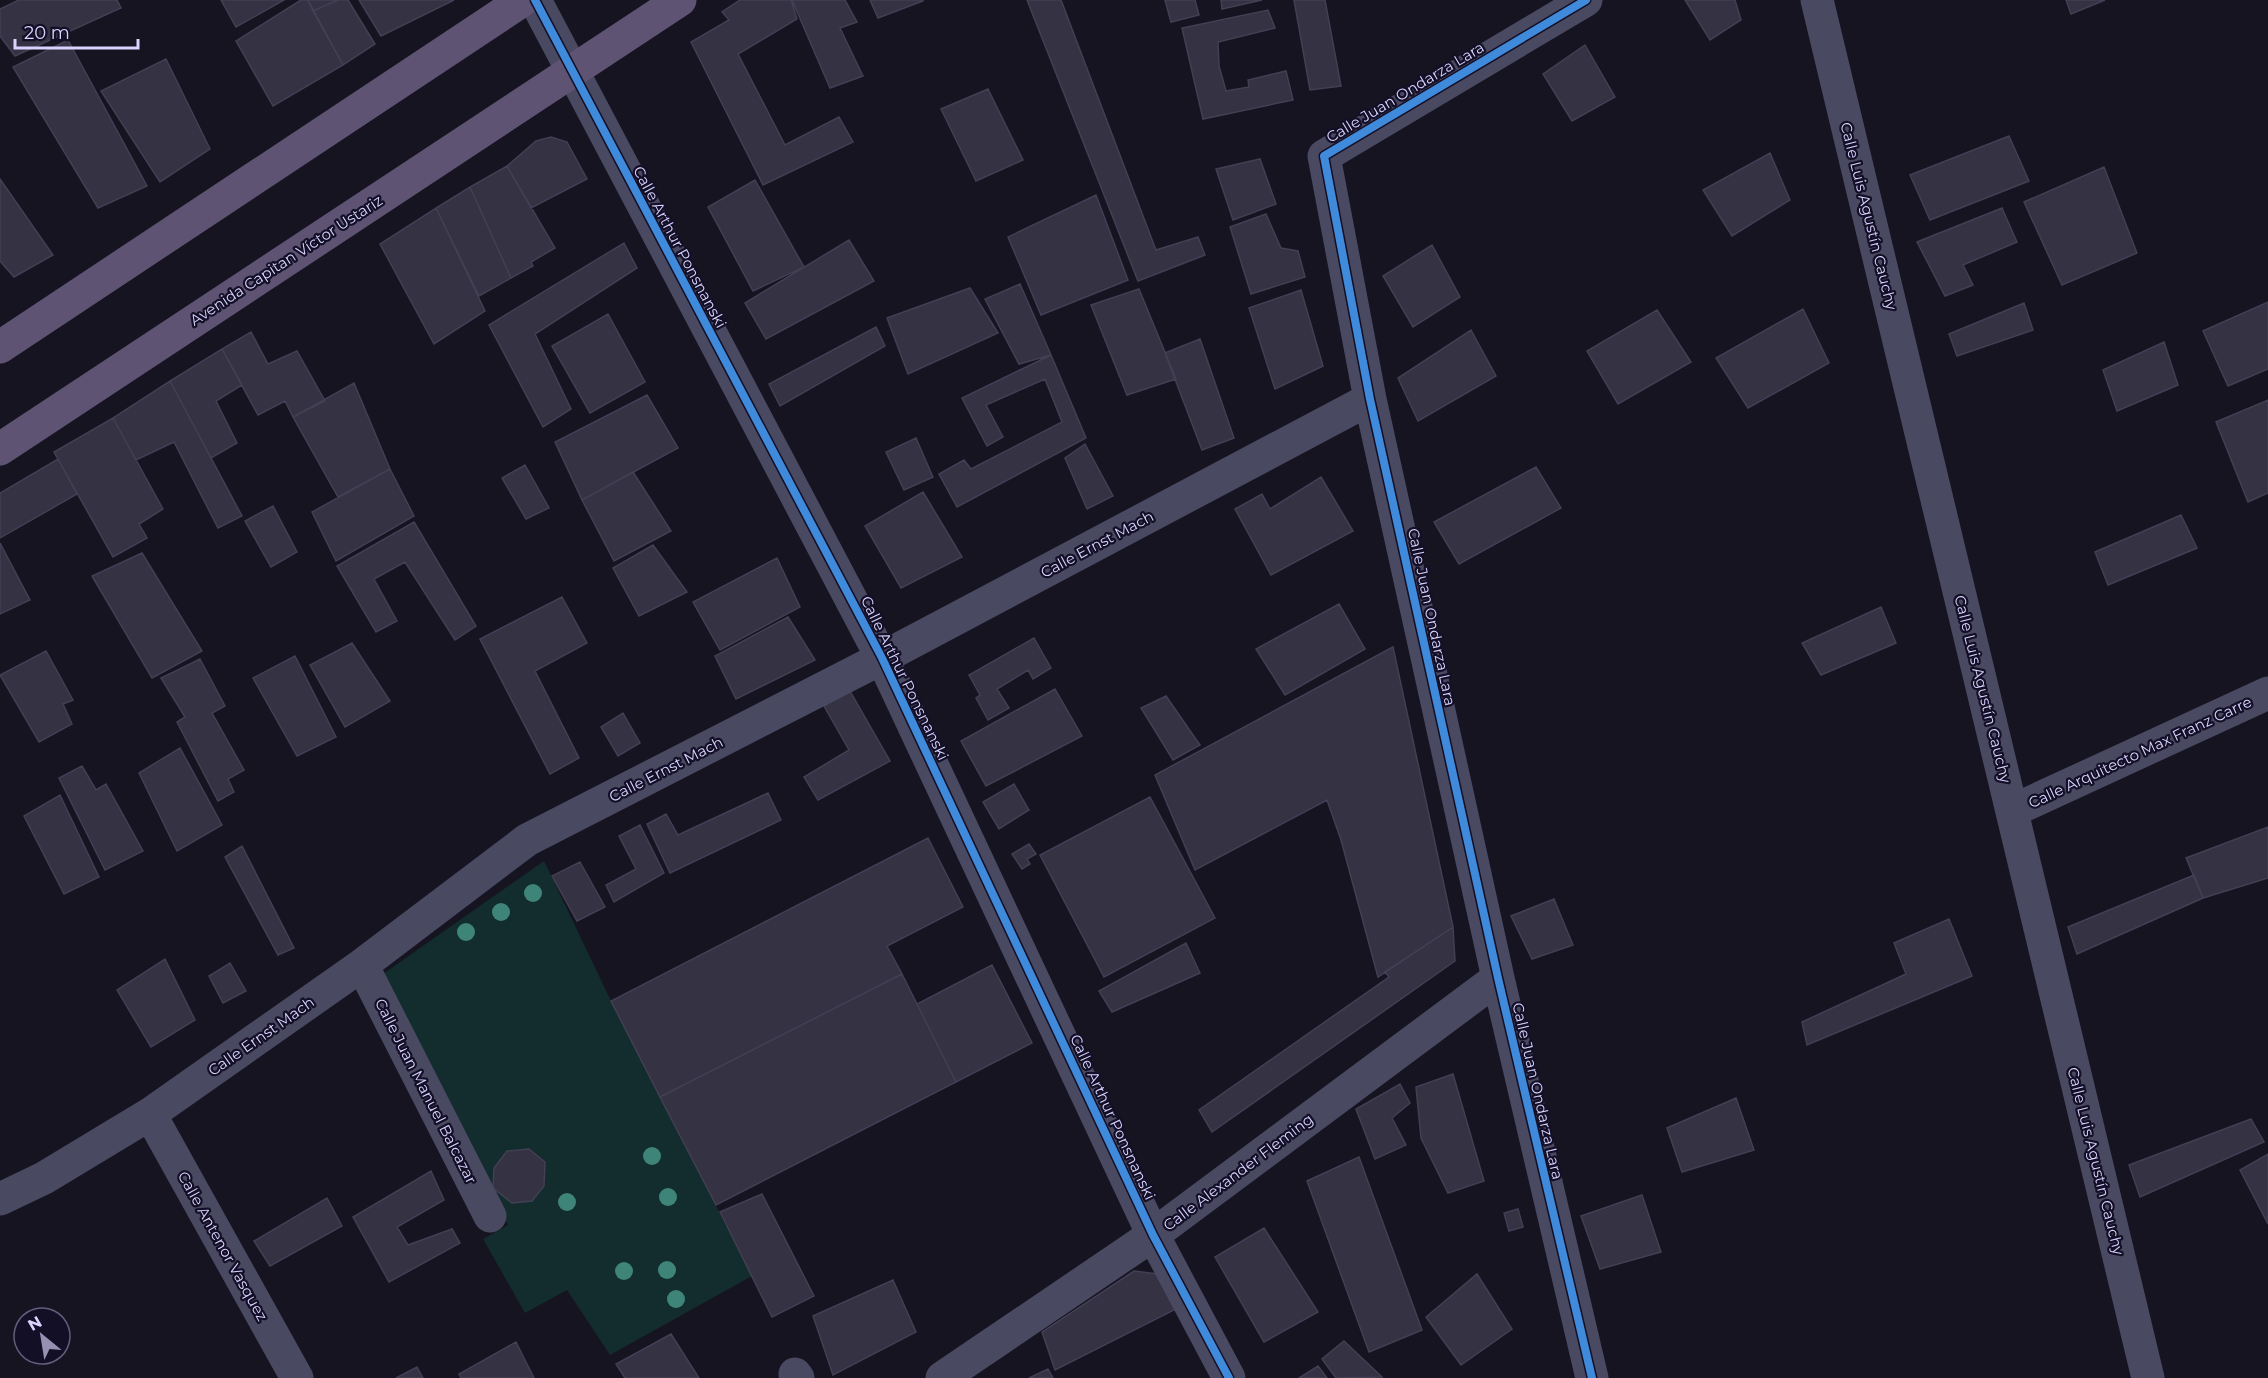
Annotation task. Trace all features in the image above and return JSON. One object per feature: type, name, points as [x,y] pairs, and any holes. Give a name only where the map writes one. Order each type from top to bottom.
[{"type":"main road","points":[[0,347],[523,0]]},
{"type":"main road","name":"Avenida Capitan Víctor Ustariz","points":[[0,449],[680,0]]},
{"type":"street","name":"Calle Arthur Ponsnanski","points":[[535,0],[882,658],[1153,1235],[1229,1378]]},
{"type":"street","name":"Calle Juan Ondarza Lara","points":[[1586,0],[1324,156],[1370,399],[1498,978],[1592,1378]]},
{"type":"street","name":"Calle Luis Agustín Cauchy","points":[[1816,0],[2148,1378]]},
{"type":"street","name":"Calle Ernst Mach","points":[[0,1199],[44,1178],[150,1114],[362,965],[527,840],[882,658],[1370,399]]},
{"type":"street","name":"Calle Arquitecto Max Franz Carre","points":[[2012,811],[2268,693]]},
{"type":"street","name":"Calle Juan Manuel Balcazar","points":[[362,965],[490,1216]]},
{"type":"street","name":"Calle Alexander Fleming","points":[[942,1378],[1153,1235],[1498,978]]},
{"type":"street","name":"Calle Antenor Vasquez","points":[[150,1114],[297,1378]]},
{"type":"green space","points":[[544,861],[611,1001],[752,1276],[610,1355],[567,1290],[525,1313],[483,1239],[508,1225],[383,974]]},
{"type":"building","points":[[19,0],[117,0],[121,8],[15,56],[0,36],[0,9]]},
{"type":"building","points":[[221,0],[284,0],[236,27]]},
{"type":"building","points":[[301,0],[308,0],[343,65],[273,106],[236,41]]},
{"type":"building","points":[[308,0],[338,0],[313,11]]},
{"type":"building","points":[[338,0],[348,0],[375,44],[343,65],[313,11]]},
{"type":"building","points":[[359,0],[454,0],[381,36]]},
{"type":"building","points":[[740,0],[791,0],[797,19],[738,54],[785,145],[839,117],[853,142],[763,185],[691,42],[729,20],[722,12]]},
{"type":"building","points":[[792,0],[845,0],[857,22],[840,28],[863,76],[830,88]]},
{"type":"building","points":[[870,0],[923,0],[923,1],[878,18]]},
{"type":"building","points":[[1027,0],[1061,0],[1156,250],[1198,237],[1205,255],[1138,281]]},
{"type":"building","points":[[1165,0],[1195,0],[1199,15],[1171,22]]},
{"type":"building","points":[[1221,0],[1262,0],[1222,9]]},
{"type":"building","points":[[1294,0],[1325,0],[1341,86],[1310,90]]},
{"type":"building","points":[[1685,0],[1735,0],[1741,20],[1710,40]]},
{"type":"building","points":[[2066,0],[2105,0],[2071,14]]},
{"type":"building","points":[[1268,10],[1275,28],[1218,42],[1219,66],[1226,91],[1249,87],[1248,80],[1286,71],[1293,100],[1203,119],[1182,28]]},
{"type":"building","points":[[68,40],[147,186],[98,208],[13,67]]},
{"type":"building","points":[[1585,45],[1615,97],[1572,121],[1543,74]]},
{"type":"building","points":[[166,59],[210,149],[160,182],[101,91]]},
{"type":"building","points":[[988,89],[1023,160],[976,181],[941,109]]},
{"type":"building","points":[[2009,136],[2029,181],[1930,220],[1910,175]]},
{"type":"building","points":[[551,137],[567,142],[587,179],[531,208],[507,166],[536,141]]},
{"type":"building","points":[[1770,153],[1790,200],[1732,236],[1703,190]]},
{"type":"building","points":[[1260,159],[1276,204],[1233,220],[1216,169]]},
{"type":"building","points":[[507,166],[555,248],[531,262],[533,266],[511,278],[470,187]]},
{"type":"building","points":[[2104,167],[2137,253],[2062,285],[2024,202]]},
{"type":"building","points":[[0,179],[53,255],[14,277],[0,261]]},
{"type":"building","points":[[755,180],[804,267],[753,291],[708,207]]},
{"type":"building","points":[[470,187],[511,278],[479,296],[436,208]]},
{"type":"building","points":[[1096,195],[1128,280],[1041,315],[1008,237]]},
{"type":"building","points":[[436,208],[485,311],[434,344],[380,244]]},
{"type":"building","points":[[2002,208],[2017,242],[1963,265],[1973,285],[1945,296],[1917,242]]},
{"type":"building","points":[[1266,214],[1281,248],[1298,251],[1305,277],[1251,294],[1230,227]]},
{"type":"building","points":[[849,240],[874,281],[766,339],[745,303]]},
{"type":"building","points":[[624,243],[637,268],[535,334],[571,409],[543,427],[489,325]]},
{"type":"building","points":[[1432,245],[1460,297],[1413,327],[1383,276]]},
{"type":"building","points":[[1020,284],[1051,355],[1019,364],[985,299]]},
{"type":"building","points":[[970,288],[998,333],[908,374],[887,318]]},
{"type":"building","points":[[1139,289],[1176,379],[1127,395],[1091,305]]},
{"type":"building","points":[[1301,290],[1323,366],[1275,389],[1249,308]]},
{"type":"building","points":[[2268,302],[2268,369],[2228,386],[2203,331]]},
{"type":"building","points":[[2024,303],[2033,330],[1957,356],[1949,334]]},
{"type":"building","points":[[1803,309],[1829,363],[1748,408],[1716,358]]},
{"type":"building","points":[[1657,310],[1691,362],[1618,404],[1587,351]]},
{"type":"building","points":[[608,314],[645,382],[590,413],[552,346]]},
{"type":"building","points":[[876,327],[885,346],[780,406],[769,384]]},
{"type":"building","points":[[1471,330],[1496,376],[1418,421],[1398,378]]},
{"type":"building","points":[[251,332],[268,364],[297,351],[325,401],[293,417],[285,401],[258,415],[222,349]]},
{"type":"building","points":[[1200,339],[1234,438],[1202,450],[1165,353]]},
{"type":"building","points":[[2164,342],[2178,385],[2117,411],[2103,370]]},
{"type":"building","points":[[222,349],[242,385],[216,401],[237,443],[211,458],[170,381]]},
{"type":"building","points":[[1051,355],[1086,438],[957,507],[939,474],[964,460],[971,469],[1062,422],[1045,379],[986,405],[1003,437],[987,446],[962,398]]},
{"type":"building","points":[[170,381],[242,516],[218,528],[174,442],[136,460],[113,418]]},
{"type":"building","points":[[354,383],[390,469],[338,497],[293,417]]},
{"type":"building","points":[[647,395],[678,448],[582,500],[555,442]]},
{"type":"building","points":[[2268,400],[2268,493],[2248,502],[2216,422]]},
{"type":"building","points":[[113,418],[163,509],[139,524],[147,538],[113,557],[54,452]]},
{"type":"building","points":[[916,438],[933,477],[904,490],[886,452]]},
{"type":"building","points":[[1085,444],[1113,496],[1087,509],[1065,458]]},
{"type":"building","points":[[58,459],[77,494],[0,538],[0,493]]},
{"type":"building","points":[[525,465],[549,508],[526,519],[502,478]]},
{"type":"building","points":[[1536,467],[1561,508],[1459,564],[1434,522]]},
{"type":"building","points":[[390,469],[414,516],[336,561],[312,512]]},
{"type":"building","points":[[633,472],[671,531],[614,561],[582,500]]},
{"type":"building","points":[[1321,477],[1353,531],[1271,575],[1235,509],[1262,494],[1270,509]]},
{"type":"building","points":[[923,492],[962,557],[901,588],[865,526]]},
{"type":"building","points":[[273,506],[297,552],[271,567],[245,521]]},
{"type":"building","points":[[2181,515],[2197,548],[2108,585],[2095,552]]},
{"type":"building","points":[[414,522],[476,626],[455,640],[405,562],[374,579],[397,621],[376,632],[337,566]]},
{"type":"building","points":[[0,543],[30,600],[0,614]]},
{"type":"building","points":[[653,545],[687,592],[639,616],[613,568]]},
{"type":"building","points":[[142,553],[202,651],[152,678],[92,576]]},
{"type":"building","points":[[777,558],[800,607],[720,650],[693,602]]},
{"type":"building","points":[[562,597],[587,643],[535,671],[579,758],[550,774],[480,639]]},
{"type":"building","points":[[1339,604],[1365,649],[1285,695],[1256,649]]},
{"type":"building","points":[[1881,607],[1896,643],[1821,675],[1802,643]]},
{"type":"building","points":[[788,617],[815,660],[736,699],[715,656]]},
{"type":"building","points":[[1034,638],[1051,668],[1033,679],[1028,670],[997,689],[1009,708],[988,720],[976,698],[980,695],[969,675]]},
{"type":"building","points":[[352,643],[390,701],[345,727],[310,665]]},
{"type":"building","points":[[1393,647],[1453,927],[1378,977],[1341,840],[1327,800],[1195,870],[1155,775]]},
{"type":"building","points":[[46,651],[73,700],[63,704],[72,724],[39,742],[0,675]]},
{"type":"building","points":[[295,656],[336,737],[297,756],[253,678]]},
{"type":"building","points":[[200,659],[225,706],[212,713],[244,770],[228,779],[234,792],[218,801],[177,722],[185,717],[161,678]]},
{"type":"building","points":[[1055,689],[1082,736],[986,786],[961,741]]},
{"type":"building","points":[[850,691],[890,761],[818,800],[804,777],[849,750],[824,706]]},
{"type":"building","points":[[1166,696],[1200,745],[1173,760],[1141,708]]},
{"type":"building","points":[[623,713],[640,743],[618,756],[601,727]]},
{"type":"building","points":[[180,748],[222,825],[177,851],[139,773]]},
{"type":"building","points":[[82,766],[96,790],[106,784],[143,851],[105,870],[59,778]]},
{"type":"building","points":[[1014,784],[1029,810],[999,829],[983,802]]},
{"type":"building","points":[[768,793],[781,820],[670,873],[647,824],[666,814],[678,835]]},
{"type":"building","points":[[60,795],[99,877],[64,894],[24,816]]},
{"type":"building","points":[[1150,797],[1215,918],[1104,977],[1040,855]]},
{"type":"building","points":[[640,825],[664,873],[614,902],[606,885],[636,869],[619,836]]},
{"type":"building","points":[[2268,827],[2268,878],[2203,898],[2186,858]]},
{"type":"building","points":[[928,838],[963,907],[887,946],[902,974],[660,1097],[611,1001]]},
{"type":"building","points":[[1029,844],[1036,854],[1027,859],[1030,864],[1022,869],[1012,854]]},
{"type":"building","points":[[242,846],[294,948],[278,955],[225,857]]},
{"type":"building","points":[[580,862],[605,907],[577,921],[552,876]]},
{"type":"building","points":[[2194,875],[2203,898],[2077,954],[2068,927]]},
{"type":"building","points":[[1554,899],[1573,945],[1532,959],[1511,916]]},
{"type":"building","points":[[1949,919],[1972,976],[1807,1045],[1802,1022],[1906,974],[1894,943]]},
{"type":"building","points":[[1453,927],[1455,961],[1212,1132],[1199,1110],[1389,977],[1385,972]]},
{"type":"building","points":[[1186,943],[1200,973],[1112,1012],[1099,991]]},
{"type":"building","points":[[165,959],[195,1020],[151,1047],[117,990]]},
{"type":"building","points":[[230,963],[246,991],[223,1003],[209,976]]},
{"type":"building","points":[[992,965],[1032,1043],[956,1082],[917,1004]]},
{"type":"building","points":[[902,974],[956,1082],[716,1205],[660,1097]]},
{"type":"building","points":[[1453,1074],[1484,1181],[1448,1193],[1421,1138],[1416,1087]]},
{"type":"building","points":[[1400,1084],[1410,1103],[1392,1118],[1406,1145],[1375,1159],[1356,1109]]},
{"type":"building","points":[[1736,1098],[1754,1150],[1682,1172],[1667,1128]]},
{"type":"building","points":[[2251,1119],[2264,1142],[2140,1197],[2129,1165]]},
{"type":"building","points":[[529,1149],[545,1162],[544,1186],[532,1201],[512,1203],[493,1188],[494,1168],[507,1151]]},
{"type":"building","points":[[2268,1154],[2268,1224],[2240,1170]]},
{"type":"building","points":[[1359,1157],[1422,1330],[1369,1352],[1307,1181]]},
{"type":"building","points":[[431,1171],[444,1200],[397,1227],[408,1245],[452,1229],[460,1243],[389,1282],[353,1217]]},
{"type":"building","points":[[762,1194],[814,1296],[772,1317],[720,1212]]},
{"type":"building","points":[[1642,1195],[1661,1252],[1600,1269],[1581,1216]]},
{"type":"building","points":[[327,1198],[342,1226],[270,1266],[254,1241]]},
{"type":"building","points":[[1518,1209],[1523,1227],[1509,1231],[1504,1213]]},
{"type":"building","points":[[1264,1228],[1318,1312],[1264,1342],[1215,1257]]},
{"type":"building","points":[[1134,1271],[1158,1274],[1176,1309],[1055,1370],[1042,1332]]},
{"type":"building","points":[[1477,1274],[1512,1329],[1461,1365],[1426,1317]]},
{"type":"building","points":[[893,1280],[916,1332],[833,1375],[813,1316]]},
{"type":"building","points":[[671,1334],[699,1378],[625,1378],[616,1364]]},
{"type":"building","points":[[1344,1341],[1382,1377],[1336,1378],[1322,1359]]},
{"type":"building","points":[[516,1342],[534,1378],[461,1378],[459,1374]]},
{"type":"building","points":[[1318,1366],[1327,1378],[1299,1378]]},
{"type":"building","points":[[417,1367],[423,1378],[396,1378]]},
{"type":"building","points":[[1048,1369],[1053,1378],[1029,1378]]},
{"type":"cycle path","points":[[535,0],[882,658],[1153,1235],[1229,1378]]},
{"type":"cycle path","points":[[1586,0],[1324,156],[1370,399],[1498,978],[1592,1378]]}]
